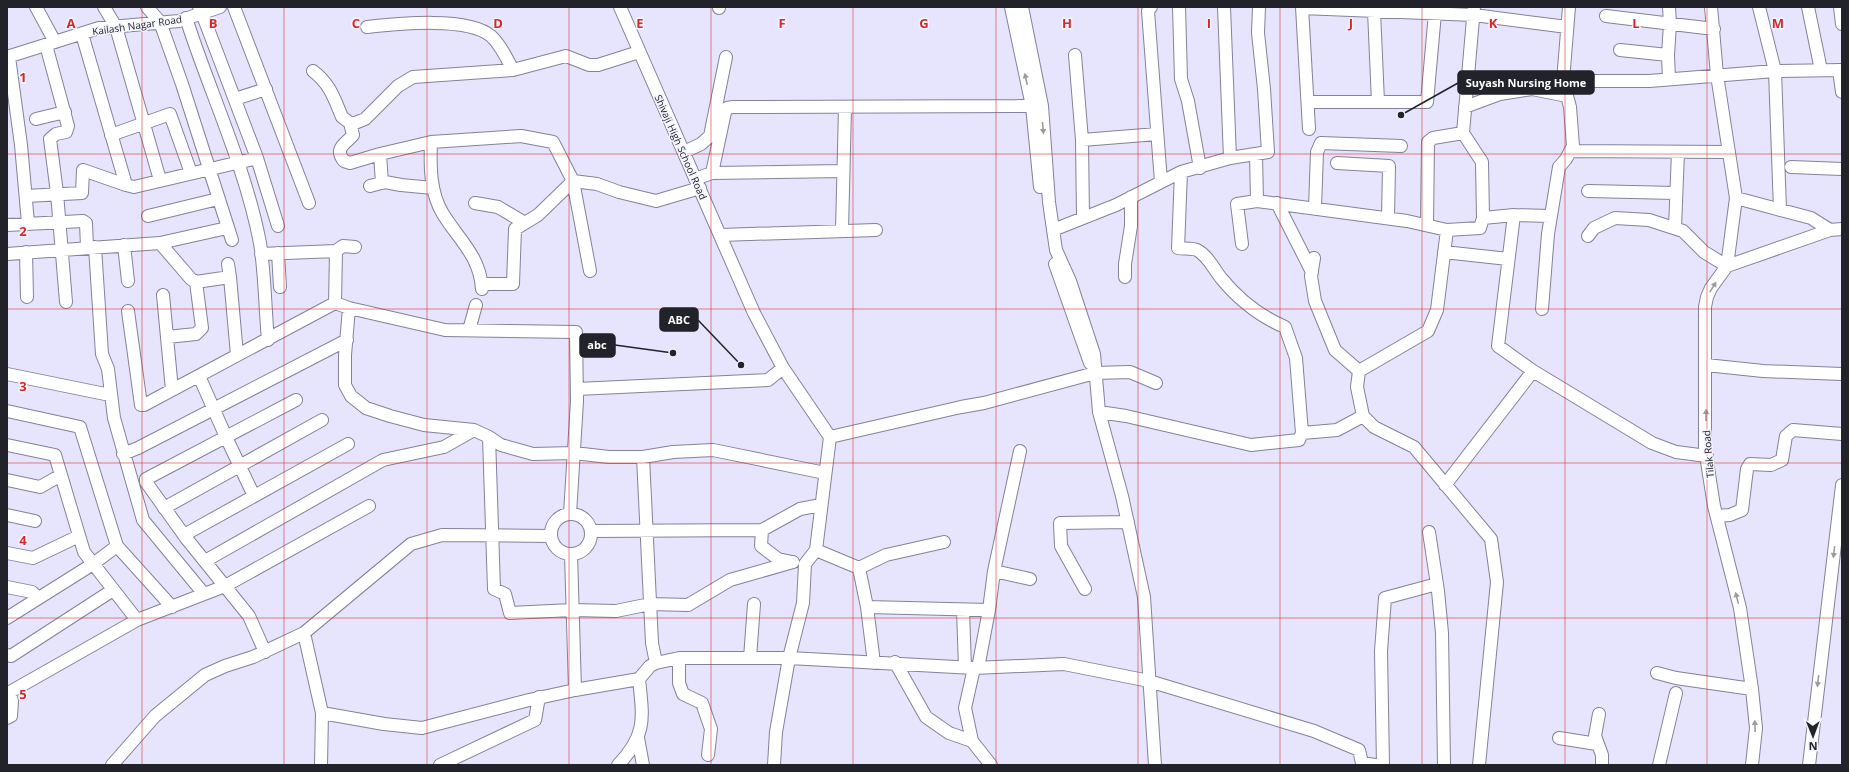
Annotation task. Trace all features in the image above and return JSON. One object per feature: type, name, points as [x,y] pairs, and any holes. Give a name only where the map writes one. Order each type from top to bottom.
[{"type":"street","points":[[36,7],[51,43],[68,126],[68,130],[56,134],[50,139],[57,194],[66,302]]},
{"type":"street","points":[[104,7],[116,27],[160,180]]},
{"type":"street","points":[[7,254],[160,243],[229,234],[182,84],[160,22],[147,7]]},
{"type":"street","name":"Kailash Nagar Road","points":[[8,57],[99,28],[186,18],[200,10],[220,7]]},
{"type":"street","points":[[234,7],[309,203]]},
{"type":"street","name":"Shivaji High School Road","points":[[620,7],[754,313],[783,368],[830,437]]},
{"type":"street","points":[[1012,7],[1037,106],[1044,225],[1050,251],[1087,357],[1095,373]]},
{"type":"street","points":[[1022,7],[1056,250],[1070,281],[1094,354],[1099,412],[1122,496],[1144,597],[1155,765]]},
{"type":"street","points":[[1151,7],[1148,11],[1161,182]]},
{"type":"street","points":[[1179,7],[1181,79],[1188,101],[1200,168]]},
{"type":"street","points":[[1224,7],[1230,158]]},
{"type":"street","points":[[1054,230],[1131,197],[1181,172],[1200,168],[1230,158],[1268,152],[1264,89],[1258,33],[1259,7]]},
{"type":"street","points":[[1309,129],[1309,102],[1302,7],[1435,13],[1474,11],[1567,28]]},
{"type":"street","points":[[1542,309],[1550,216],[1558,167],[1566,159],[1573,146],[1567,96],[1563,81],[1568,7]]},
{"type":"street","points":[[1669,7],[1669,79]]},
{"type":"street","points":[[1712,7],[1717,75],[1736,198],[1726,266]]},
{"type":"street","points":[[1759,7],[1775,71],[1780,210]]},
{"type":"street","points":[[1808,7],[1821,70]]},
{"type":"street","points":[[1840,7],[1842,24]]},
{"type":"street","points":[[200,10],[257,158],[278,226]]},
{"type":"street","points":[[1374,10],[1378,102]]},
{"type":"street","points":[[1242,244],[1236,204],[1257,201],[1388,218],[1447,230],[1480,228],[1483,218],[1482,162],[1463,133],[1474,11]]},
{"type":"street","points":[[1309,102],[1427,102],[1435,13]]},
{"type":"street","points":[[1606,16],[1714,29]]},
{"type":"street","points":[[186,18],[198,55],[239,162],[259,245],[268,340]]},
{"type":"street","points":[[367,28],[414,22],[478,29],[491,36],[502,50],[513,70]]},
{"type":"street","points":[[82,34],[126,185]]},
{"type":"street","points":[[1620,50],[1668,56]]},
{"type":"street","points":[[350,123],[355,123],[365,119],[398,86],[413,77],[513,70],[566,56],[589,65],[598,65],[639,52]]},
{"type":"street","points":[[1075,55],[1082,140],[1083,218]]},
{"type":"street","points":[[8,57],[21,145],[28,223]]},
{"type":"street","points":[[684,152],[702,144],[710,136],[726,57]]},
{"type":"street","points":[[1563,81],[1649,81],[1775,71],[1841,70],[1842,92]]},
{"type":"street","points":[[313,71],[326,82],[342,117],[350,123],[353,135],[343,143],[340,155],[344,161],[350,163],[431,142],[521,136],[553,142],[573,181],[590,272]]},
{"type":"street","points":[[235,100],[266,89]]},
{"type":"street","points":[[1465,107],[1500,94],[1532,89],[1567,96]]},
{"type":"street","points":[[712,173],[727,108],[1037,106]]},
{"type":"street","points":[[842,230],[845,108]]},
{"type":"street","points":[[36,119],[65,112]]},
{"type":"street","points":[[111,135],[170,114],[191,173]]},
{"type":"street","points":[[1427,225],[1428,142],[1433,138],[1463,133]]},
{"type":"street","points":[[1082,140],[1157,134]]},
{"type":"street","points":[[431,142],[430,165],[433,188],[442,213],[469,249],[481,275],[482,286],[513,284],[516,229],[538,215],[573,181]]},
{"type":"street","points":[[1315,208],[1317,152],[1321,144],[1401,146]]},
{"type":"street","points":[[1570,151],[1728,152]]},
{"type":"street","points":[[1675,228],[1678,152]]},
{"type":"street","points":[[380,154],[382,183]]},
{"type":"street","points":[[1256,155],[1257,201]]},
{"type":"street","points":[[26,196],[82,193],[83,170],[134,187],[208,168],[257,158]]},
{"type":"street","points":[[1337,163],[1389,166],[1388,218]]},
{"type":"street","points":[[1791,167],[1842,169]]},
{"type":"street","points":[[573,181],[597,184],[619,192],[656,201],[698,183],[712,173],[843,171]]},
{"type":"street","points":[[1099,412],[1126,416],[1251,445],[1299,440],[1302,433],[1296,358],[1285,327],[1267,319],[1244,302],[1222,279],[1209,261],[1196,250],[1178,248],[1181,172]]},
{"type":"street","points":[[370,186],[385,182],[433,188]]},
{"type":"street","points":[[1588,191],[1676,193]]},
{"type":"street","points":[[1125,276],[1125,264],[1131,226],[1131,197]]},
{"type":"street","points":[[1736,198],[1811,218],[1836,229]]},
{"type":"street","points":[[148,216],[218,199]]},
{"type":"street","points":[[475,203],[498,208],[525,223]]},
{"type":"street","points":[[1277,203],[1312,272]]},
{"type":"street","points":[[1483,218],[1514,215],[1550,216]]},
{"type":"street","points":[[1514,215],[1498,346],[1533,371],[1652,443],[1676,452],[1707,456]]},
{"type":"street","points":[[1588,236],[1594,228],[1615,218],[1649,220],[1683,231],[1704,252],[1726,266]]},
{"type":"street","points":[[7,225],[85,221],[91,247],[100,317],[102,354],[108,368],[110,395],[114,418],[143,520],[204,594]]},
{"type":"street","points":[[1726,266],[1836,229]]},
{"type":"street","points":[[721,235],[876,230]]},
{"type":"street","points":[[1359,371],[1428,331],[1437,310],[1447,230]]},
{"type":"street","points":[[160,243],[183,270],[194,280],[202,328],[200,332],[196,334],[167,337]]},
{"type":"street","points":[[124,245],[128,281]]},
{"type":"street","points":[[259,245],[278,253],[336,251],[343,246],[354,247]]},
{"type":"street","points":[[335,303],[336,251]]},
{"type":"street","points":[[26,252],[27,297]]},
{"type":"street","points":[[1444,252],[1508,259]]},
{"type":"street","points":[[278,253],[280,287]]},
{"type":"street","points":[[1314,258],[1312,272],[1315,301],[1335,350],[1359,371]]},
{"type":"street","points":[[228,264],[237,355]]},
{"type":"street","name":"Tilak Road","points":[[1726,266],[1707,297],[1705,307],[1707,456],[1717,516],[1740,608],[1752,689],[1756,728],[1752,765]]},
{"type":"street","points":[[194,280],[230,277]]},
{"type":"street","points":[[163,294],[172,390]]},
{"type":"street","points":[[128,311],[141,405],[144,405],[268,340],[335,303],[349,308],[445,330],[576,332],[574,453],[570,514]]},
{"type":"street","points":[[469,330],[476,305]]},
{"type":"street","points":[[349,308],[346,340],[345,385],[350,396],[366,408],[424,425],[474,430],[501,445],[533,454],[574,453],[610,457],[643,457],[673,452],[713,450],[825,473]]},
{"type":"street","points":[[123,454],[346,340]]},
{"type":"street","points":[[1706,365],[1763,371],[1842,374]]},
{"type":"street","points":[[576,389],[768,380],[783,368]]},
{"type":"street","points":[[1359,371],[1357,387],[1363,416],[1374,427],[1414,447],[1491,539],[1497,582],[1479,765]]},
{"type":"street","points":[[1448,488],[1533,371]]},
{"type":"street","points":[[489,437],[494,589],[505,594],[510,613],[572,610],[616,611],[650,604],[688,605],[730,580],[799,563],[816,550],[830,437],[984,403],[1095,373],[1130,372],[1156,383]]},
{"type":"street","points":[[7,374],[110,395]]},
{"type":"street","points":[[199,376],[254,496]]},
{"type":"street","points":[[264,652],[249,616],[184,535],[146,482],[146,479],[296,400]]},
{"type":"street","points":[[7,411],[80,427],[117,546],[172,607]]},
{"type":"street","points":[[1302,433],[1337,430],[1363,416]]},
{"type":"street","points":[[164,508],[322,420]]},
{"type":"street","points":[[205,561],[383,460],[444,447],[474,430]]},
{"type":"street","points":[[1717,516],[1730,516],[1742,510],[1747,469],[1750,464],[1771,466],[1782,460],[1786,436],[1793,430],[1842,434]]},
{"type":"street","points":[[184,535],[348,444]]},
{"type":"street","points":[[7,445],[55,455],[84,552],[137,620]]},
{"type":"street","points":[[991,765],[972,741],[965,708],[972,668],[989,610],[994,571],[1020,451]]},
{"type":"street","points":[[643,457],[652,642],[656,662]]},
{"type":"street","points":[[7,480],[40,487],[61,475]]},
{"type":"street","points":[[1809,765],[1837,570],[1842,485]]},
{"type":"street","points":[[591,531],[762,530],[800,509],[821,505]]},
{"type":"street","points":[[7,718],[11,716],[12,701],[9,692],[137,620],[225,586],[369,506]]},
{"type":"street","points":[[570,514],[578,515],[584,519],[591,531],[588,544],[583,550],[570,554],[558,548],[551,536],[552,528],[556,521],[562,516],[570,514]]},
{"type":"street","points":[[7,516],[35,521]]},
{"type":"street","points":[[1085,589],[1061,546],[1060,523],[1128,522]]},
{"type":"street","points":[[762,530],[761,546],[778,559],[799,563]]},
{"type":"street","points":[[1429,532],[1437,584],[1442,633],[1444,765]]},
{"type":"street","points":[[112,765],[154,716],[205,675],[264,652],[304,633],[411,544],[442,535],[551,536]]},
{"type":"street","points":[[7,553],[33,558],[79,536]]},
{"type":"street","points":[[816,550],[859,568],[886,555],[944,542]]},
{"type":"street","points":[[7,618],[93,564],[117,546]]},
{"type":"street","points":[[570,554],[575,690]]},
{"type":"street","points":[[774,765],[776,732],[789,658],[803,604],[799,563]]},
{"type":"street","points":[[859,568],[867,607],[874,663]]},
{"type":"street","points":[[994,571],[1030,579]]},
{"type":"street","points":[[1383,765],[1381,651],[1385,598],[1437,584]]},
{"type":"street","points":[[7,587],[32,592],[38,598]]},
{"type":"street","points":[[7,655],[11,656],[113,590]]},
{"type":"street","points":[[750,658],[754,604]]},
{"type":"street","points":[[867,607],[989,610]]},
{"type":"street","points":[[964,610],[972,668]]},
{"type":"street","points":[[304,633],[322,713],[321,765]]},
{"type":"street","points":[[322,713],[384,724],[422,728],[539,698],[639,679],[650,666],[656,662],[679,658],[789,658],[874,663],[895,662],[972,668],[1064,664],[1149,681],[1314,731],[1360,750],[1362,764],[1375,765]]},
{"type":"street","points":[[679,658],[679,683],[683,694],[702,703],[711,729],[708,755]]},
{"type":"street","points":[[895,662],[926,716],[949,733],[972,741]]},
{"type":"street","points":[[1657,673],[1676,678],[1752,689]]},
{"type":"street","points":[[639,679],[643,715],[638,738],[642,765]]},
{"type":"street","points":[[1659,765],[1676,693]]},
{"type":"street","points":[[440,765],[467,759],[534,720],[539,698]]},
{"type":"street","points":[[1599,714],[1595,736],[1602,755],[1602,765]]},
{"type":"street","points":[[618,765],[638,738]]},
{"type":"street","points":[[1559,738],[1597,744]]},
{"type":"place","name":"Suyash Nursing Home","points":[[1401,115]]},
{"type":"place","name":"abc","points":[[673,353]]},
{"type":"place","name":"ABC","points":[[741,365]]}]
